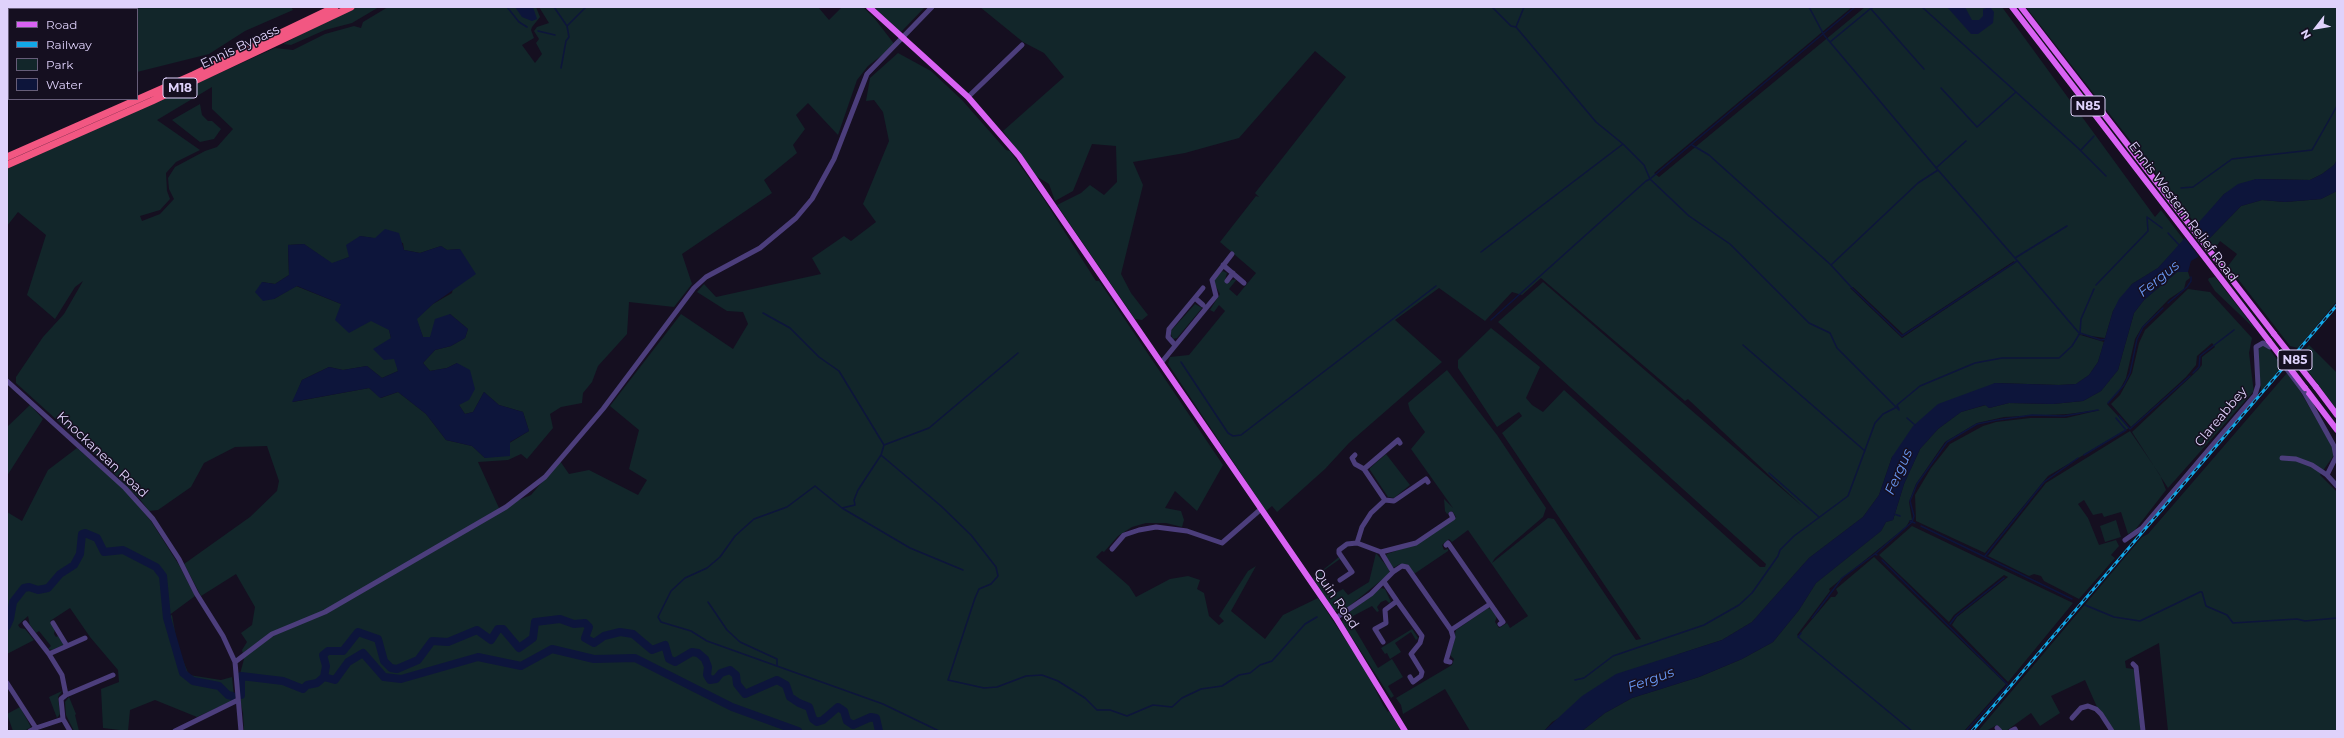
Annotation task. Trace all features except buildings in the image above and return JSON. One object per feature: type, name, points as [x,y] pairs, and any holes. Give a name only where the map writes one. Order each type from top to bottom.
[{"type":"highway","name":"Ennis Bypass","points":[[138,99],[193,75],[335,7]]},
{"type":"highway","name":"Ennis Bypass","points":[[7,165],[152,101],[351,7]]},
{"type":"highway","name":"Ennis Bypass","points":[[7,157],[136,100]]},
{"type":"main road","name":"Quin Road","points":[[869,7],[968,97],[1019,156],[1336,618],[1405,731]]},
{"type":"main road","name":"Ennis Western Relief Road","points":[[2012,7],[2218,274],[2304,390],[2337,430]]},
{"type":"main road","name":"Ennis Western Relief Road","points":[[2021,7],[2337,415]]},
{"type":"street","points":[[241,731],[235,662],[272,634],[325,612],[506,507],[545,477],[603,409],[694,288],[706,277],[760,248],[796,218],[812,199],[834,159],[863,81],[871,68],[932,7]]},
{"type":"street","points":[[968,97],[1022,45]]},
{"type":"street","points":[[1161,363],[1216,296],[1212,280],[1232,254]]},
{"type":"street","points":[[1223,265],[1244,283]]},
{"type":"street","points":[[1227,281],[1233,273]]},
{"type":"street","points":[[1175,345],[1167,334],[1203,288]]},
{"type":"street","points":[[1195,298],[1203,305]]},
{"type":"street","name":"Clareabbey","points":[[2124,540],[2142,528],[2255,394],[2258,385],[2256,347],[2263,343],[2270,344]]},
{"type":"street","name":"Knockanean Road","points":[[7,381],[125,488],[153,519],[179,559],[196,593],[223,636],[235,662]]},
{"type":"street","points":[[2304,390],[2334,446],[2336,457],[2328,475]]},
{"type":"street","points":[[1364,469],[1398,440],[1400,443]]},
{"type":"street","points":[[1355,455],[1352,458],[1355,464],[1364,469],[1385,500]]},
{"type":"street","points":[[2282,458],[2296,459],[2312,465],[2328,475],[2337,486]]},
{"type":"street","points":[[1357,543],[1362,527],[1371,513],[1385,500],[1394,501],[1426,479],[1428,482]]},
{"type":"street","points":[[1112,549],[1124,535],[1156,527],[1187,531],[1222,543],[1261,509]]},
{"type":"street","points":[[1340,580],[1352,572],[1339,552],[1339,550],[1347,544],[1357,543],[1381,552],[1416,543],[1453,518],[1451,514]]},
{"type":"street","points":[[1446,545],[1448,543],[1503,622],[1500,624]]},
{"type":"street","points":[[1381,552],[1393,572]]},
{"type":"street","points":[[1336,618],[1371,594],[1393,572],[1402,566],[1407,567],[1452,630],[1453,637],[1446,661],[1450,662]]},
{"type":"street","points":[[1384,582],[1422,636],[1420,643],[1411,654],[1422,672],[1421,676],[1413,682],[1410,677]]},
{"type":"street","points":[[1383,642],[1375,629],[1386,623],[1385,610],[1397,601]]},
{"type":"street","points":[[1452,630],[1490,604]]},
{"type":"street","points":[[53,622],[68,646]]},
{"type":"street","points":[[25,623],[49,654],[62,675],[66,695]]},
{"type":"street","points":[[49,654],[85,638]]},
{"type":"street","points":[[2133,664],[2136,666],[2143,731]]},
{"type":"street","points":[[70,731],[63,719],[62,698],[113,675]]},
{"type":"street","points":[[7,682],[36,728]]},
{"type":"street","points":[[175,731],[238,700]]},
{"type":"street","points":[[2072,718],[2081,708],[2088,706],[2101,714],[2112,731]]},
{"type":"street","points":[[30,731],[63,719]]},
{"type":"street","points":[[2011,731],[2015,729],[2016,731]]},
{"type":"green space","points":[[7,7],[60,7],[8,8],[7,103]]},
{"type":"green space","points":[[291,7],[293,10],[245,31],[209,54],[138,72],[138,8],[66,8]]},
{"type":"green space","points":[[352,7],[379,7],[352,23],[325,30],[291,45],[283,44]]},
{"type":"green space","points":[[388,7],[536,7],[540,17],[531,30],[534,38],[522,45],[535,63],[542,54],[536,43],[539,39],[534,31],[537,27],[549,23],[539,7],[818,7],[829,20],[842,7],[863,7],[875,19],[895,45],[868,66],[857,80],[838,135],[808,103],[796,115],[805,129],[793,145],[797,153],[764,180],[772,193],[682,254],[692,284],[674,307],[629,302],[627,334],[598,366],[592,382],[583,393],[582,403],[561,407],[550,414],[553,428],[527,459],[521,454],[508,460],[478,462],[499,508],[531,495],[560,461],[569,474],[589,470],[638,495],[647,480],[629,469],[639,430],[610,406],[681,314],[733,349],[748,324],[743,312],[727,311],[697,292],[704,284],[716,297],[821,274],[812,258],[844,236],[851,241],[876,222],[863,204],[889,141],[883,112],[874,100],[866,101],[870,78],[898,53],[931,71],[962,100],[1006,150],[1010,151],[1043,198],[1096,281],[1099,281],[1223,465],[1197,511],[1175,491],[1165,508],[1181,511],[1184,520],[1182,527],[1166,523],[1146,523],[1132,527],[1118,536],[1104,552],[1102,551],[1096,557],[1129,586],[1136,597],[1170,579],[1188,576],[1200,580],[1197,589],[1204,593],[1209,616],[1219,625],[1224,621],[1219,616],[1248,571],[1256,566],[1231,611],[1265,639],[1283,615],[1318,598],[1376,686],[1374,687],[1383,705],[1388,712],[1389,711],[1401,731],[244,731],[243,713],[239,694],[240,674],[244,659],[242,650],[247,642],[241,633],[252,625],[255,607],[236,574],[201,596],[184,564],[250,517],[277,491],[279,481],[267,446],[235,447],[204,463],[191,487],[158,510],[149,511],[139,498],[89,449],[16,383],[16,377],[43,337],[64,314],[83,281],[75,287],[55,319],[27,295],[46,235],[18,212],[7,226],[7,169],[275,48],[293,50],[325,34],[354,26],[361,28],[363,22]],"holes":[[[212,87],[212,109],[233,129],[217,147],[205,151],[175,167],[168,178],[169,189],[174,199],[160,214],[142,221],[140,216],[160,210],[170,199],[167,191],[166,173],[176,162],[200,150],[157,120]],[[360,236],[403,243],[404,250],[420,253],[441,246],[447,250],[460,249],[452,293],[433,304],[416,319],[423,337],[430,337],[450,314],[468,329],[465,338],[451,346],[435,350],[423,363],[430,371],[447,368],[457,363],[459,405],[465,414],[473,412],[484,392],[499,405],[523,412],[529,431],[485,458],[472,446],[446,440],[426,414],[398,392],[381,398],[369,388],[293,402],[302,380],[329,367],[343,370],[367,366],[382,378],[398,371],[389,329],[341,304],[296,286],[274,299],[262,282],[275,284],[289,275],[288,245],[304,244],[332,264],[349,257]]]},
{"type":"green space","points":[[874,7],[925,7],[901,32]]},
{"type":"green space","points":[[980,7],[1852,7],[1654,173],[1659,177],[1865,7],[2002,7],[2155,217],[2161,210],[2184,240],[2158,268],[2132,284],[2113,311],[2105,338],[2077,334],[2104,342],[2098,362],[2089,375],[2076,384],[2059,385],[1995,383],[1892,457],[1879,495],[1863,517],[1809,558],[1752,622],[1722,640],[1679,654],[1552,722],[1544,731],[1470,731],[1445,689],[1403,714],[1401,705],[1396,698],[1452,665],[1454,659],[1450,655],[1456,630],[1488,608],[1491,609],[1497,616],[1495,622],[1499,628],[1507,623],[1510,628],[1528,616],[1468,530],[1452,542],[1449,539],[1442,545],[1444,550],[1448,549],[1448,551],[1414,574],[1407,564],[1400,564],[1393,568],[1386,556],[1387,554],[1416,544],[1456,517],[1452,511],[1447,514],[1445,511],[1444,499],[1453,508],[1411,449],[1425,432],[1410,411],[1408,403],[1447,370],[1497,435],[1546,508],[1543,517],[1495,558],[1492,563],[1548,518],[1554,519],[1636,640],[1641,639],[1502,433],[1522,416],[1519,412],[1497,427],[1458,368],[1458,360],[1491,328],[1540,367],[1526,398],[1532,405],[1543,412],[1564,390],[1760,567],[1765,567],[1766,564],[1498,322],[1543,282],[1802,506],[1688,399],[1685,401],[1541,278],[1522,295],[1512,292],[1485,321],[1439,288],[1395,320],[1442,362],[1349,443],[1325,469],[1277,512],[1272,506],[1266,511],[1168,364],[1170,357],[1189,355],[1225,311],[1219,305],[1214,312],[1210,310],[1220,294],[1213,281],[1221,272],[1223,271],[1227,273],[1225,280],[1228,283],[1237,279],[1229,289],[1237,296],[1256,273],[1220,242],[1256,196],[1259,197],[1255,193],[1346,77],[1315,51],[1239,138],[1185,153],[1133,162],[1143,185],[1121,274],[1131,293],[1148,315],[1142,320],[1135,319],[1057,205],[1081,193],[1090,185],[1104,195],[1117,182],[1116,146],[1092,144],[1073,191],[1055,201],[1049,184],[1036,176],[1003,131],[1064,77],[1044,53],[1023,42]],"holes":[[[2014,261],[2015,263],[1902,338],[1850,288],[1853,287],[1903,334]]]},
{"type":"green space","points":[[2026,7],[2337,7],[2337,160],[2334,165],[2322,174],[2310,180],[2256,179],[2224,194],[2197,226]]},
{"type":"green space","points":[[200,104],[202,115],[208,121],[212,121],[221,129],[214,139],[200,142],[172,120]]},
{"type":"green space","points":[[2337,191],[2337,301],[2298,348],[2290,346],[2228,266],[2237,254],[2220,241],[2215,249],[2208,240],[2241,206],[2262,200],[2285,202],[2321,199]]},
{"type":"green space","points":[[2177,272],[2188,272],[2190,278],[2186,281],[2184,289],[2169,299],[2142,327],[2135,339],[2126,378],[2118,393],[2107,404],[2129,428],[2048,476],[1985,553],[1916,521],[1915,495],[1931,468],[1950,444],[1983,426],[1996,422],[2030,418],[2066,418],[2100,410],[2068,414],[2004,417],[1977,423],[1945,442],[1916,484],[1909,502],[1912,520],[1910,520],[1906,527],[1829,589],[1830,591],[1797,635],[1798,636],[1831,597],[1835,597],[1838,593],[1836,589],[1874,557],[2006,684],[1964,731],[1582,731],[1605,713],[1632,698],[1699,677],[1742,659],[1773,642],[1799,610],[1816,583],[1881,531],[1886,522],[1893,520],[1904,484],[1920,449],[1938,429],[1961,412],[1986,405],[1989,408],[2009,403],[2053,404],[2083,401],[2101,391],[2118,370],[2134,313],[2144,300]]},
{"type":"green space","points":[[2215,277],[2256,330],[2215,291],[2208,280],[2209,278]]},
{"type":"green space","points":[[2188,289],[2210,292],[2252,338],[2249,353],[2254,393],[2253,392],[2168,488],[2132,432],[2198,370],[2202,365],[2202,357],[2215,347],[2212,343],[2197,356],[2196,365],[2186,377],[2131,427],[2111,404],[2120,395],[2132,373],[2139,343],[2145,330]]},
{"type":"green space","points":[[1195,304],[1202,308],[1177,338],[1173,339],[1170,332]]},
{"type":"green space","points":[[2262,345],[2268,347],[2283,368],[2261,391],[2257,352]]},
{"type":"green space","points":[[2309,345],[2337,373],[2337,410],[2298,357]]},
{"type":"green space","points":[[2287,373],[2300,391],[2333,448],[2334,455],[2320,475],[2337,492],[2337,731],[2168,731],[2159,643],[2125,661],[2126,668],[2133,669],[2135,673],[2141,731],[2114,731],[2097,707],[2085,680],[2051,696],[2060,713],[2040,726],[2031,713],[2006,731],[2003,731],[1997,725],[1986,731],[1978,731],[2142,537],[2148,534]]},
{"type":"green space","points":[[30,405],[43,419],[7,476],[7,427]]},
{"type":"green space","points":[[2130,431],[2160,475],[2166,490],[2135,530],[2128,534],[2121,512],[2104,517],[2102,513],[2093,515],[2084,500],[2078,504],[2088,518],[2099,545],[2116,540],[2119,546],[2111,555],[2115,558],[2079,599],[2044,581],[2041,576],[2034,574],[2029,576],[1988,556],[2046,483]]},
{"type":"green space","points":[[77,448],[125,490],[151,521],[179,565],[195,596],[168,616],[172,615],[178,648],[189,675],[221,680],[232,677],[234,697],[232,701],[197,717],[155,700],[130,710],[128,731],[103,728],[101,689],[119,682],[118,670],[90,637],[70,608],[50,621],[55,629],[54,634],[56,637],[58,636],[64,645],[52,650],[48,649],[51,646],[39,631],[36,633],[30,625],[28,616],[18,625],[20,628],[25,629],[34,640],[7,654],[7,512],[22,521],[48,470]]},
{"type":"green space","points":[[1386,454],[1410,485],[1394,498],[1388,497],[1370,470],[1370,468]]},
{"type":"green space","points":[[2116,520],[2121,537],[2105,542],[2100,526]]},
{"type":"green space","points":[[1912,526],[2073,603],[2008,682],[1952,625],[1957,617],[2008,577],[2004,575],[1954,615],[1949,622],[1879,555]]},
{"type":"green space","points":[[1376,553],[1389,569],[1389,574],[1342,612],[1334,611],[1313,579],[1314,577],[1339,557],[1340,559],[1323,571],[1322,576],[1334,594],[1343,589],[1348,595],[1369,582]]},
{"type":"green space","points":[[1381,588],[1385,589],[1391,602],[1389,603],[1386,600],[1381,602],[1377,607],[1379,611],[1377,612],[1372,606],[1353,616],[1352,624],[1378,668],[1392,659],[1403,677],[1388,686],[1394,696],[1391,698],[1342,622],[1344,616]]},
{"type":"green space","points":[[1412,629],[1418,638],[1416,640],[1411,632],[1395,643],[1401,652],[1390,659],[1387,653],[1385,654],[1381,648]]},
{"type":"green space","points":[[62,691],[58,697],[60,714],[57,718],[49,697]]},
{"type":"green space","points":[[69,697],[76,714],[79,731],[74,731],[66,715],[65,702]]},
{"type":"green space","points":[[20,707],[31,727],[26,730],[13,731],[7,714]]},
{"type":"water","points":[[515,7],[533,7],[537,19],[532,21],[522,17]]},
{"type":"water","points":[[1947,7],[1965,7],[1972,20],[1979,20],[1983,16],[1983,9],[1990,7],[1994,12],[1993,23],[1978,34],[1971,34]]},
{"type":"water","name":"Fergus","points":[[2337,160],[2337,191],[2321,199],[2285,202],[2262,200],[2241,206],[2208,240],[2198,257],[2191,261],[2188,272],[2177,272],[2144,300],[2134,313],[2118,370],[2101,391],[2083,401],[2053,404],[2009,403],[1989,408],[1985,405],[1961,412],[1938,429],[1920,449],[1904,484],[1893,520],[1886,522],[1881,531],[1816,583],[1799,610],[1773,642],[1742,659],[1699,677],[1632,698],[1605,713],[1582,731],[1544,731],[1582,696],[1616,674],[1722,640],[1752,622],[1809,558],[1863,517],[1879,495],[1892,457],[1913,426],[1938,404],[1995,383],[2059,385],[2076,384],[2089,375],[2098,362],[2113,311],[2119,299],[2132,284],[2158,268],[2224,194],[2238,184],[2256,179],[2310,180],[2322,174],[2334,165]]},
{"type":"water","points":[[385,229],[399,233],[404,250],[420,253],[441,246],[447,250],[460,249],[476,274],[433,304],[417,319],[423,337],[430,337],[435,319],[450,314],[468,329],[465,338],[451,346],[435,350],[423,363],[430,371],[447,368],[457,363],[470,370],[475,389],[469,400],[459,405],[465,414],[473,412],[484,392],[499,405],[523,412],[529,431],[510,442],[510,456],[485,458],[472,446],[446,440],[426,414],[398,392],[380,398],[369,388],[292,402],[302,380],[329,367],[343,370],[367,366],[382,378],[398,371],[394,359],[384,360],[373,349],[391,338],[389,330],[371,321],[349,333],[335,320],[341,304],[297,286],[274,299],[263,301],[255,292],[262,282],[275,284],[289,275],[288,245],[304,244],[332,263],[349,257],[346,245],[360,236],[375,238]]},
{"type":"pier","points":[[2195,225],[2209,243],[2200,258],[2184,237]]},
{"type":"waterway","points":[[507,7],[519,22],[527,27]]},
{"type":"waterway","points":[[554,7],[567,26],[569,37],[566,41],[561,68]]},
{"type":"waterway","points":[[567,26],[586,7]]},
{"type":"waterway","points":[[1492,7],[1511,26],[1516,27],[1596,122],[1623,144],[1644,165],[1650,179],[1689,216],[1730,244],[1809,323],[1830,333],[1837,348],[1899,410]]},
{"type":"waterway","points":[[1516,27],[1524,7]]},
{"type":"waterway","points":[[1809,7],[1824,35],[1938,170]]},
{"type":"waterway","points":[[1491,320],[1646,181],[1855,7]]},
{"type":"waterway","points":[[1873,7],[1871,9],[1924,69]]},
{"type":"waterway","points":[[1922,7],[2078,148],[2106,176]]},
{"type":"waterway","points":[[1830,42],[1870,9]]},
{"type":"waterway","points":[[538,31],[555,35]]},
{"type":"waterway","points":[[1941,88],[1977,127],[2016,92]]},
{"type":"waterway","points":[[2181,188],[2193,187],[2232,159],[2312,150],[2337,106]]},
{"type":"waterway","points":[[2081,150],[2094,136]]},
{"type":"waterway","points":[[1936,168],[1966,141]]},
{"type":"waterway","points":[[1481,252],[1623,144]]},
{"type":"waterway","points":[[1692,145],[1709,155],[1831,265],[1853,289],[1902,336],[2017,261]]},
{"type":"waterway","points":[[1831,265],[1918,183],[1938,170],[2015,258]]},
{"type":"waterway","points":[[2096,285],[2148,231],[2147,217],[2162,228]]},
{"type":"waterway","points":[[2067,226],[2015,258],[2079,333]]},
{"type":"waterway","points":[[2168,233],[2180,246]]},
{"type":"waterway","points":[[2168,303],[2187,287],[2191,281],[2191,277]]},
{"type":"waterway","points":[[1181,362],[1228,433],[1233,436],[1241,435],[1436,286]]},
{"type":"waterway","points":[[2080,333],[2081,319],[2094,289]]},
{"type":"waterway","points":[[2108,403],[2124,385],[2130,373],[2137,339],[2143,327],[2163,308]]},
{"type":"waterway","points":[[763,313],[790,328],[819,357],[839,371],[884,445],[881,455],[858,490],[854,500],[855,505],[842,508]]},
{"type":"waterway","points":[[2193,373],[2199,367],[2200,356],[2234,330]]},
{"type":"waterway","points":[[1899,409],[1897,405],[1920,386],[1975,363],[2002,358],[2059,358],[2072,346],[2080,333],[2101,340],[2106,339]]},
{"type":"waterway","points":[[1743,345],[1865,451]]},
{"type":"waterway","points":[[884,445],[929,428],[1018,353]]},
{"type":"waterway","points":[[2119,416],[2130,429],[2190,376]]},
{"type":"waterway","points":[[1575,680],[1584,678],[1613,656],[1704,625],[1739,605],[1752,593],[1778,556],[1780,550],[1794,536],[1848,496],[1875,423],[1883,414],[1895,408]]},
{"type":"waterway","points":[[1877,555],[1875,554],[1912,522],[1914,516],[1910,501],[1917,484],[1947,442],[1977,424],[2032,415],[2064,416],[2098,410]]},
{"type":"waterway","points":[[1907,418],[1915,425]]},
{"type":"waterway","points":[[2084,455],[2126,430],[2116,418]]},
{"type":"waterway","points":[[881,455],[941,506],[971,535],[996,567],[998,576],[991,584],[979,589],[975,598],[948,680],[984,688],[997,687],[1026,676],[1042,675],[1058,681],[1085,698],[1097,710],[1110,710],[1127,716],[1153,705],[1172,707],[1182,698],[1201,689],[1222,686],[1239,675],[1250,673],[1260,665],[1272,661],[1305,624],[1317,617]]},
{"type":"waterway","points":[[1985,556],[2044,482],[2078,458]]},
{"type":"waterway","points":[[1769,473],[1819,517]]},
{"type":"waterway","points":[[939,731],[883,704],[707,641],[691,631],[661,622],[658,617],[671,591],[685,578],[707,568],[720,557],[735,536],[754,519],[787,507],[815,486],[842,508],[910,548],[963,570]]},
{"type":"waterway","points":[[1894,514],[1900,516]]},
{"type":"waterway","points":[[1910,521],[1915,523]]},
{"type":"waterway","points":[[1921,526],[2072,599]]},
{"type":"waterway","points":[[7,626],[10,619],[13,602],[24,588],[29,587],[38,590],[48,588],[60,574],[74,565],[80,554],[82,534],[85,533],[97,538],[104,552],[123,550],[156,567],[163,576],[167,618],[183,673],[193,681],[219,686],[228,695],[232,696]]},
{"type":"waterway","points":[[1812,618],[1842,578],[1875,554]]},
{"type":"waterway","points":[[1882,560],[2008,685],[1966,731]]},
{"type":"waterway","points":[[1950,624],[1956,616],[2004,578]]},
{"type":"waterway","points":[[2085,605],[2114,617],[2140,621],[2202,592],[2206,606],[2227,615],[2233,623],[2297,619],[2305,621],[2337,618]]},
{"type":"waterway","points":[[708,602],[727,630],[740,642],[777,659],[777,666]]},
{"type":"waterway","points":[[241,695],[241,676],[283,681],[303,689],[307,685],[317,683],[324,677],[326,666],[323,655],[328,651],[343,651],[358,632],[378,639],[384,661],[391,668],[397,669],[418,660],[432,641],[448,642],[477,630],[491,640],[498,629],[503,629],[519,648],[533,638],[535,622],[560,619],[574,624],[585,623],[589,627],[585,638],[594,643],[604,636],[620,632],[633,634],[652,650],[665,645],[669,659],[675,662],[692,652],[698,653],[705,659],[708,667],[707,675],[710,680],[716,679],[721,673],[730,670],[736,675],[737,684],[745,694],[777,680],[786,685],[790,697],[809,707],[813,719],[817,722],[823,720],[838,707],[844,711],[847,721],[853,725],[871,717],[876,718],[879,731]]},
{"type":"waterway","points":[[1801,633],[1798,637],[1912,731]]},
{"type":"waterway","points":[[324,677],[335,680],[348,662],[363,653],[384,677],[401,679],[478,657],[521,666],[552,649],[594,659],[635,658],[732,707],[798,731]]},
{"type":"railway","points":[[1972,731],[2337,305]]}]
